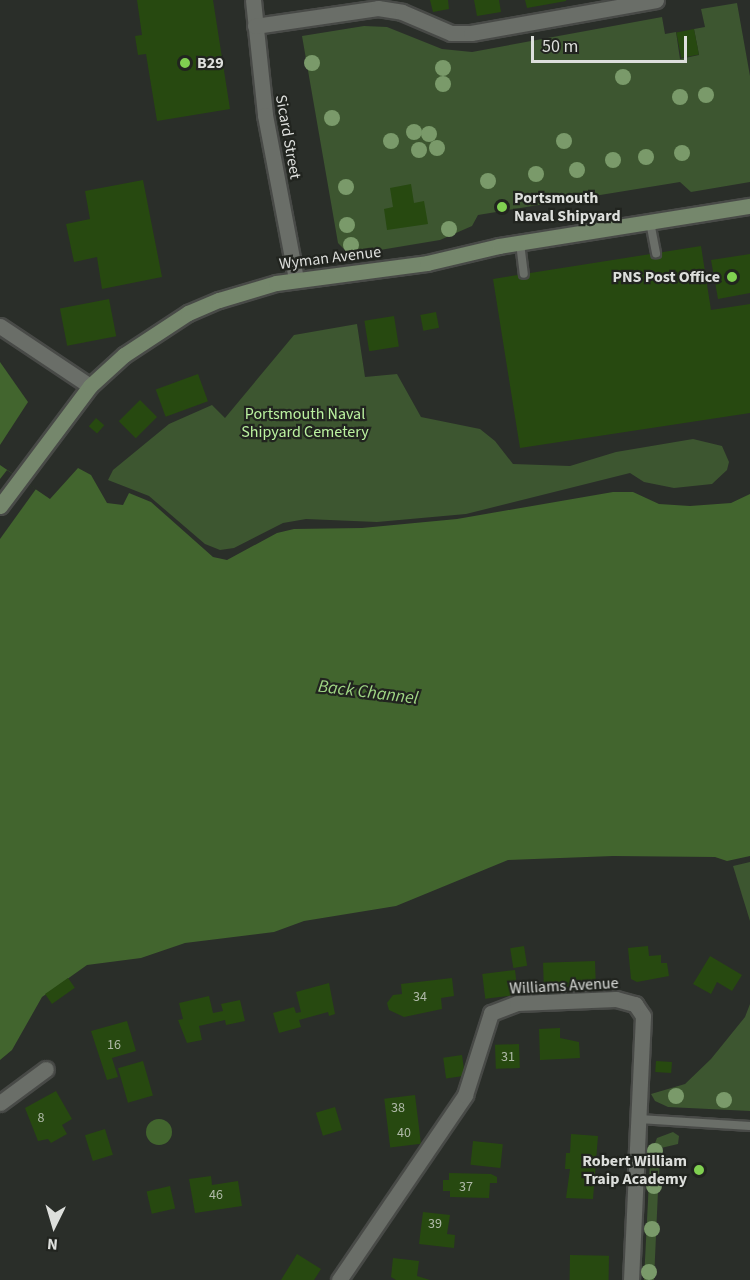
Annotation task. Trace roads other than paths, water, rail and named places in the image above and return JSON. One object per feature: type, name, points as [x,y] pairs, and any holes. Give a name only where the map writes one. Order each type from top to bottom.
[{"type":"street","name":"Sicard Street","points":[[253,0],[264,115],[296,279]]},
{"type":"street","points":[[255,26],[378,8],[402,12],[445,31],[471,33],[656,0]]},
{"type":"street","name":"Wyman Avenue","points":[[0,506],[90,386],[124,355],[188,314],[244,291],[296,279],[427,263],[520,243],[750,206]]},
{"type":"street","points":[[0,326],[90,386]]},
{"type":"street","name":"Williams Avenue","points":[[339,1280],[465,1095],[477,1067],[487,1021],[500,1008],[517,1003],[616,999],[635,1004],[643,1016],[631,1280]]},
{"type":"street","points":[[0,1103],[46,1069]]},
{"type":"lane","points":[[650,222],[656,254]]},
{"type":"lane","points":[[520,243],[524,274]]},
{"type":"lane","points":[[639,1119],[750,1126]]},
{"type":"water","points":[[0,362],[28,402],[0,445]]},
{"type":"water","name":"Back Channel","points":[[0,465],[50,499],[78,468],[91,475],[107,503],[123,505],[129,493],[151,502],[213,557],[227,560],[277,533],[294,529],[362,528],[457,519],[613,492],[633,492],[659,504],[690,506],[731,503],[750,494],[750,856],[727,861],[715,857],[613,856],[508,860],[396,906],[304,921],[274,932],[185,943],[141,958],[87,965],[42,997],[12,1050],[0,1060]]},
{"type":"water","points":[[159,1119],[168,1123],[172,1132],[168,1141],[159,1145],[150,1141],[146,1132],[150,1123]]},
{"type":"place","name":"B29","points":[[185,63]]},
{"type":"place","name":"Portsmouth Naval Shipyard","points":[[502,207]]},
{"type":"place","name":"PNS Post Office","points":[[732,277]]},
{"type":"place","name":"Robert William Traip Academy","points":[[699,1170]]},
{"type":"park label","name":"Portsmouth Naval Shipyard Cemetery","points":[[305,423]]}]
